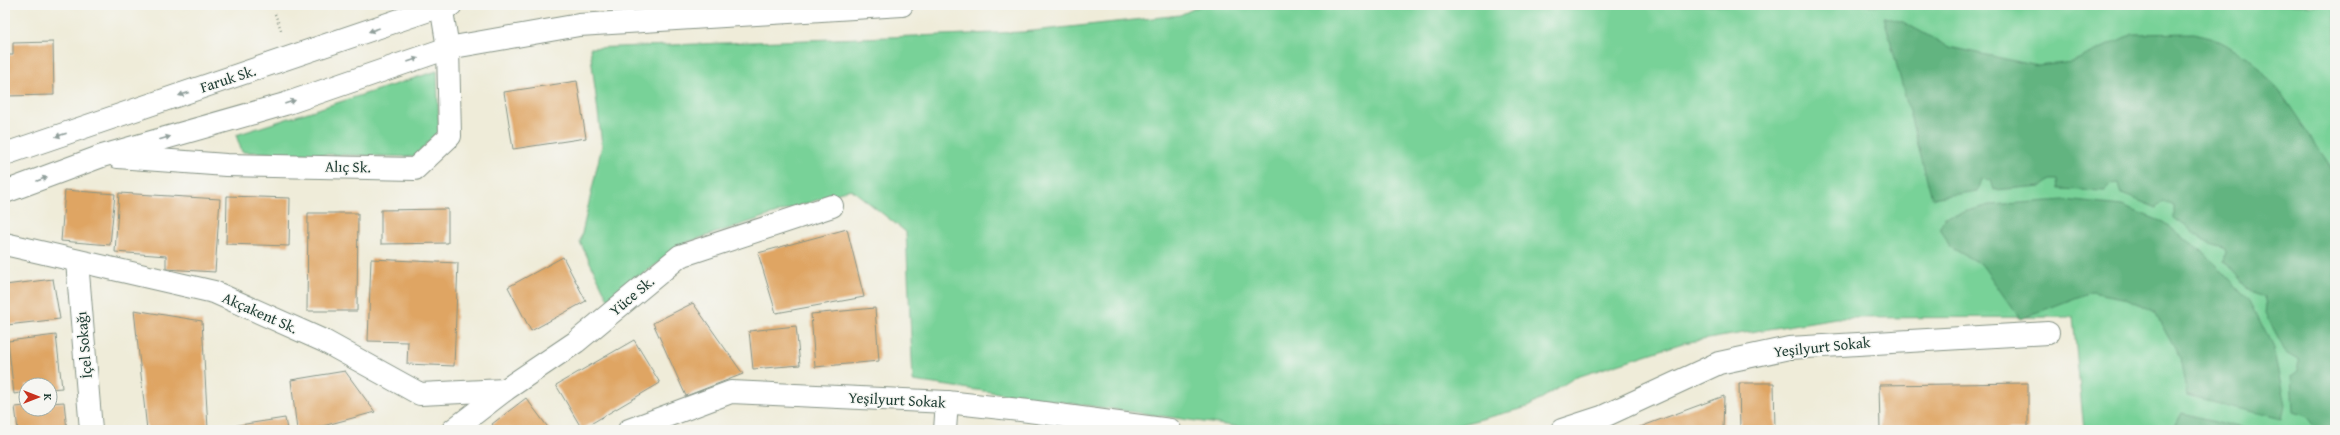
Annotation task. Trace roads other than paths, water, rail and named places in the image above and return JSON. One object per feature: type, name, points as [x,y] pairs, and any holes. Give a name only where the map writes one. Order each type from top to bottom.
[{"type":"street","name":"Alıç Sk.","points":[[102,156],[226,165],[415,169],[450,136],[448,48],[444,5]]},
{"type":"street","name":"Faruk Sk.","points":[[5,154],[444,5]]},
{"type":"street","points":[[5,192],[102,156],[285,104],[448,48],[579,25],[902,5]]},
{"type":"street","name":"Yüce Sk.","points":[[453,430],[505,390],[576,342],[680,256],[832,206]]},
{"type":"street","name":"Akçakent Sk.","points":[[5,244],[214,292],[324,341],[420,394],[505,390]]},
{"type":"street","name":"İçel Sokağı","points":[[77,261],[91,430]]},
{"type":"street","name":"Yeşilyurt Sokak","points":[[1562,430],[1602,417],[1719,363],[1789,348],[2048,333]]},
{"type":"street","name":"Yeşilyurt Sokak","points":[[629,430],[731,392],[947,402],[1029,411],[1170,430]]},
{"type":"street","points":[[945,430],[947,402]]}]
